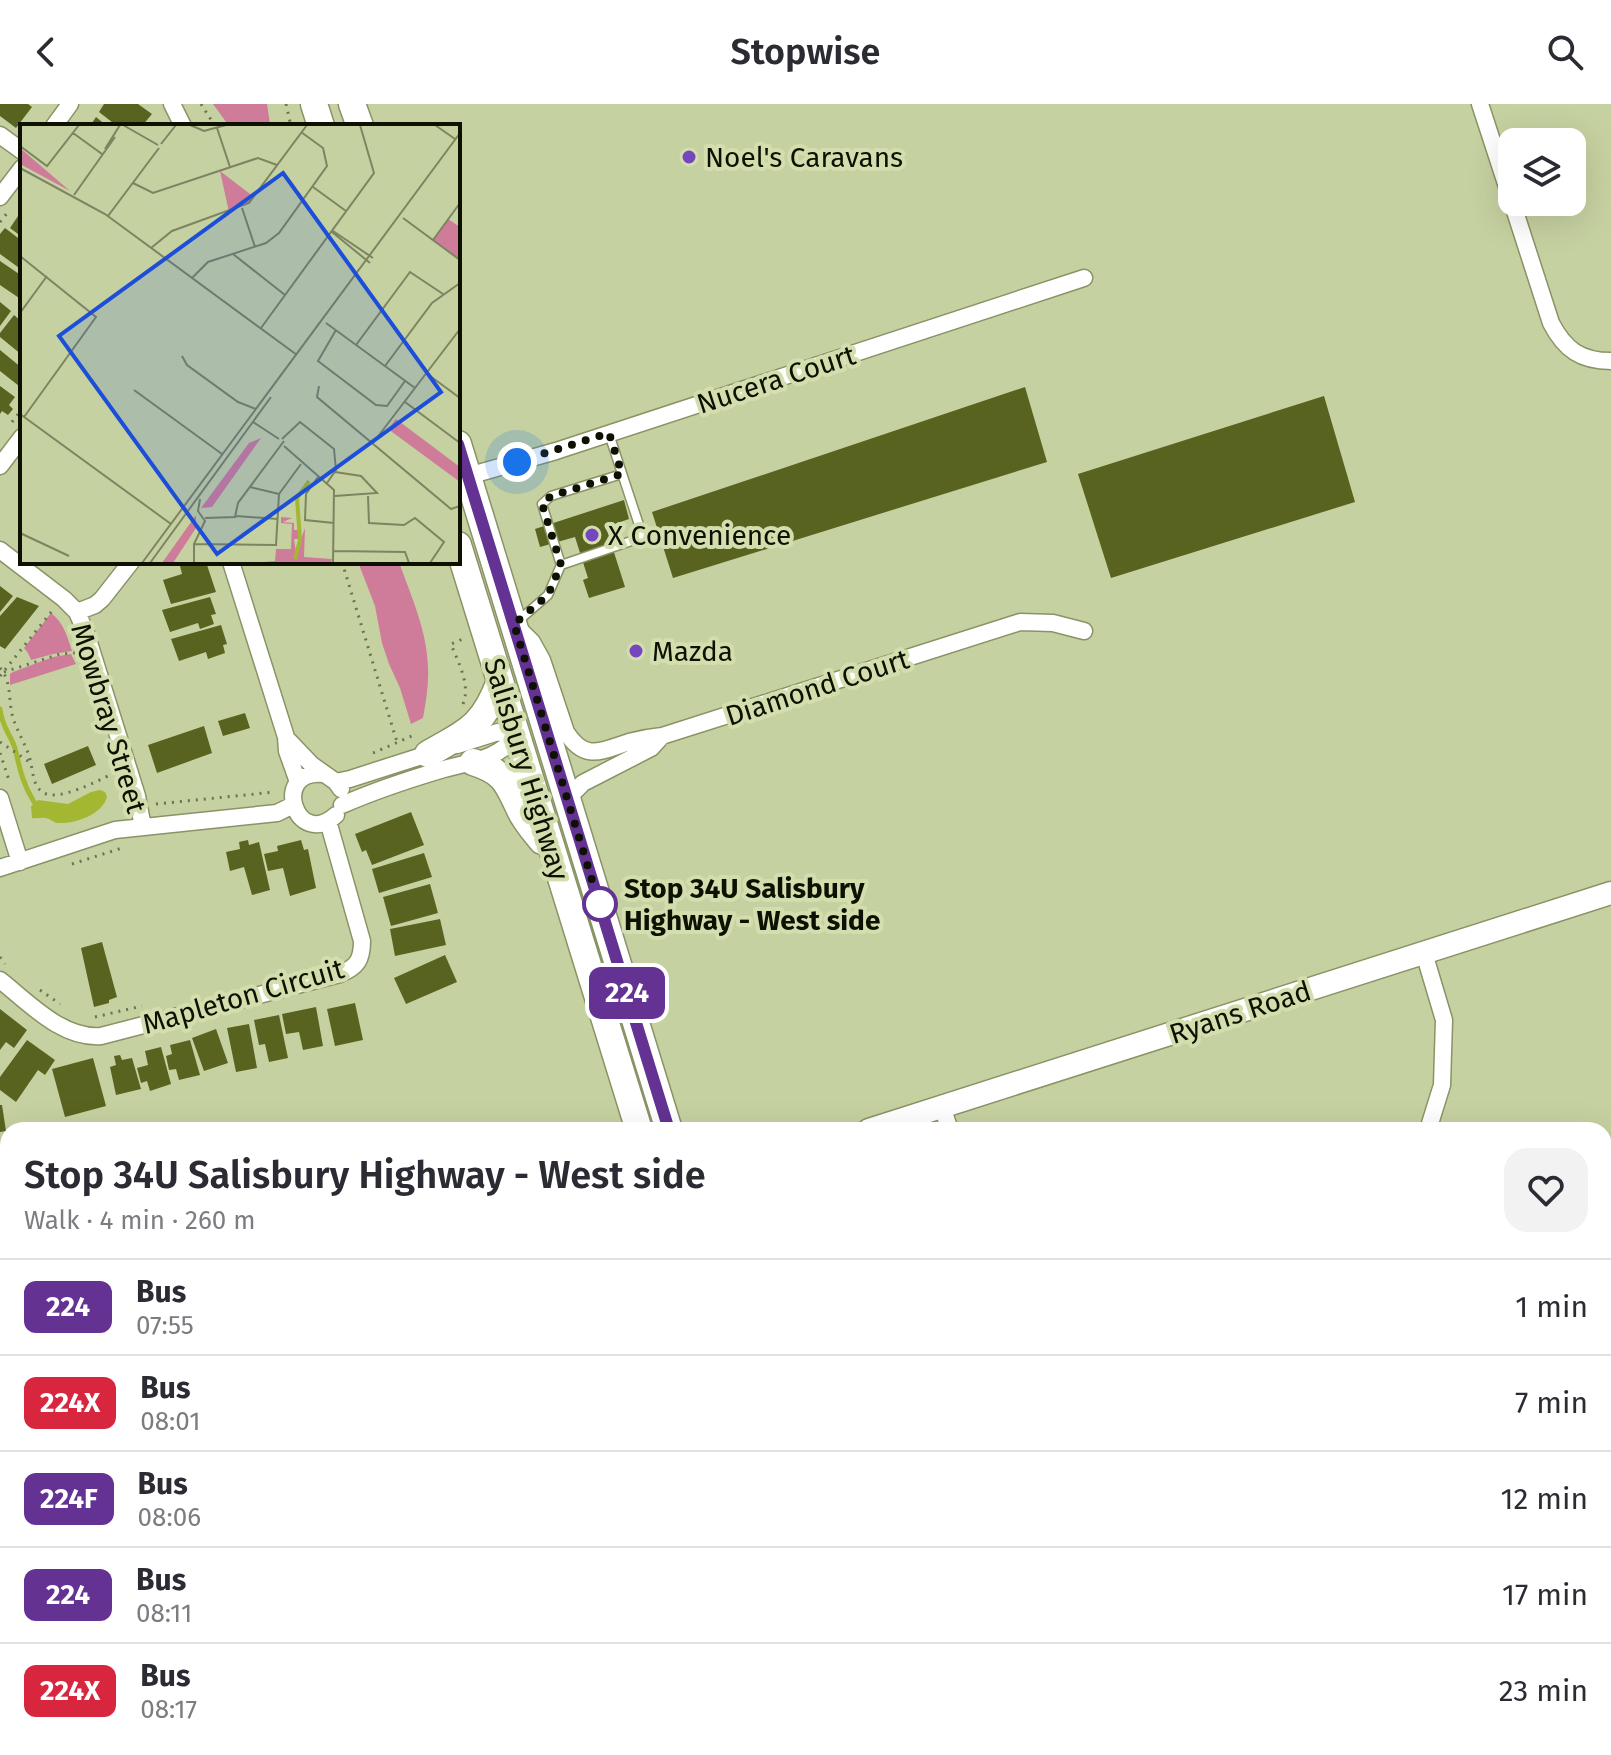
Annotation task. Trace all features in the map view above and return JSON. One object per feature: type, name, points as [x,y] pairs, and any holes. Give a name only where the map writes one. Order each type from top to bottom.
[{"type":"main road","points":[[352,104],[359,124]]},
{"type":"main road","name":"Salisbury Highway","points":[[460,450],[667,1122]]},
{"type":"main road","name":"Salisbury Highway","points":[[460,551],[637,1122]]},
{"type":"main road","points":[[494,561],[496,616],[525,715],[517,736],[540,749],[557,764]]},
{"type":"main road","points":[[426,743],[478,722],[493,702],[500,681]]},
{"type":"main road","points":[[473,762],[493,770],[507,784],[521,812],[556,860]]},
{"type":"street","points":[[55,124],[70,104]]},
{"type":"street","points":[[172,104],[182,124]]},
{"type":"street","points":[[1480,104],[1498,159]]},
{"type":"street","points":[[0,135],[20,150]]},
{"type":"street","points":[[0,197],[20,171]]},
{"type":"street","points":[[1517,216],[1558,337],[1579,355],[1597,361],[1611,361]]},
{"type":"street","name":"Nucera Court","points":[[468,476],[1084,278]]},
{"type":"street","points":[[0,466],[20,440]]},
{"type":"street","name":"Mowbray Street","points":[[0,550],[77,612],[137,796],[143,827]]},
{"type":"street","points":[[77,612],[102,599],[129,564]]},
{"type":"street","points":[[232,564],[298,782]]},
{"type":"street","name":"Diamond Court","points":[[567,799],[583,783],[651,748],[662,736],[1020,622],[1053,623],[1084,631]]},
{"type":"street","points":[[514,624],[532,642],[542,660],[566,732],[578,747],[590,752],[602,751],[662,736]]},
{"type":"street","points":[[286,737],[301,756],[330,778],[343,797],[339,812],[328,821],[314,823],[301,817],[292,797],[298,782],[309,774],[330,778],[350,779],[426,743],[498,732],[517,736]]},
{"type":"street","points":[[342,805],[473,762],[506,748],[517,736]]},
{"type":"street","points":[[6,795],[20,862]]},
{"type":"street","points":[[0,868],[115,830],[277,813],[293,805]]},
{"type":"street","name":"Mapleton Circuit","points":[[3,972],[70,1032],[92,1037],[352,969],[362,952],[362,941],[328,821]]},
{"type":"street","name":"Ryans Road","points":[[894,1122],[1611,893]]},
{"type":"street","points":[[1424,953],[1444,1020],[1442,1085],[1430,1122]]},
{"type":"street","points":[[942,1107],[947,1122]]},
{"type":"lane","points":[[561,565],[643,537],[609,433]]},
{"type":"lane","points":[[514,624],[548,595],[561,565],[542,504],[551,496],[622,474]]},
{"type":"path","points":[[201,104],[214,124]]},
{"type":"path","points":[[286,104],[291,124]]},
{"type":"path","points":[[343,564],[397,742]]},
{"type":"path","points":[[0,676],[51,610],[56,614]]},
{"type":"path","points":[[461,708],[466,697],[465,684],[451,644],[466,638]]},
{"type":"path","points":[[2,670],[60,654],[75,653],[72,643]]},
{"type":"path","points":[[2,670],[6,675],[15,728],[31,763],[39,791],[47,795],[74,791],[113,773]]},
{"type":"path","points":[[368,755],[397,742],[426,743]]},
{"type":"path","points":[[2,744],[31,763]]},
{"type":"path","points":[[0,753],[6,795]]},
{"type":"path","points":[[156,804],[273,793],[278,790]]},
{"type":"path","points":[[68,865],[126,846]]},
{"type":"path","points":[[0,957],[3,972]]},
{"type":"path","points":[[38,988],[69,1011]]},
{"type":"path","points":[[85,1019],[149,1005]]},
{"type":"shaded area","points":[[213,104],[267,104],[270,124],[228,124]]},
{"type":"shaded area","points":[[359,564],[400,564],[418,613],[427,653],[428,680],[423,718],[411,724],[382,643],[375,606]]},
{"type":"shaded area","points":[[51,613],[62,625],[72,651],[31,660],[24,648]]},
{"type":"shaded area","points":[[71,654],[76,664],[10,685],[10,674],[13,672],[53,657]]},
{"type":"shaded area","points":[[100,790],[107,797],[100,809],[87,817],[64,823],[32,818],[31,806],[38,800],[68,804]]},
{"type":"building","points":[[0,104],[28,104],[32,107],[16,128],[0,116]]},
{"type":"building","points":[[104,104],[138,104],[152,114],[144,124],[114,124],[99,112]]},
{"type":"building","points":[[96,117],[105,124],[91,124]]},
{"type":"building","points":[[20,213],[20,236],[10,228]]},
{"type":"building","points":[[5,228],[20,239],[20,269],[0,254],[0,234]]},
{"type":"building","points":[[0,261],[20,275],[20,299],[0,285]]},
{"type":"building","points":[[0,302],[11,311],[0,326]]},
{"type":"building","points":[[14,315],[20,320],[20,353],[0,337]]},
{"type":"building","points":[[0,350],[20,366],[20,385],[19,386],[0,371]]},
{"type":"building","points":[[0,386],[15,397],[9,405],[13,409],[8,415],[2,411],[0,414]]},
{"type":"building","points":[[1025,387],[1047,462],[673,578],[652,512]]},
{"type":"building","points":[[1324,396],[1355,502],[1111,578],[1078,474]]},
{"type":"building","points":[[624,500],[629,519],[606,527],[625,587],[589,598],[583,580],[588,578],[575,537],[540,547],[535,529]]},
{"type":"building","points":[[207,564],[216,592],[171,604],[163,580],[182,574],[180,566]]},
{"type":"building","points":[[0,586],[13,596],[0,612]]},
{"type":"building","points":[[17,597],[39,606],[5,649],[0,646],[0,616]]},
{"type":"building","points":[[210,597],[216,614],[211,615],[214,624],[200,629],[198,623],[170,632],[162,610]]},
{"type":"building","points":[[221,625],[227,644],[223,645],[225,653],[208,659],[206,652],[179,661],[171,639]]},
{"type":"building","points":[[245,713],[250,728],[223,736],[218,721]]},
{"type":"building","points":[[204,726],[212,753],[157,773],[148,745]]},
{"type":"building","points":[[88,746],[96,765],[52,784],[44,764]]},
{"type":"building","points":[[411,812],[424,845],[372,865],[366,850],[362,852],[355,834]]},
{"type":"building","points":[[248,840],[249,845],[259,842],[270,890],[252,895],[244,867],[230,871],[226,852],[240,849],[239,842]]},
{"type":"building","points":[[301,840],[304,850],[308,849],[316,888],[290,896],[283,868],[268,871],[264,854],[278,851],[277,846]]},
{"type":"building","points":[[424,853],[432,877],[379,893],[372,869]]},
{"type":"building","points":[[430,884],[438,913],[391,926],[383,897]]},
{"type":"building","points":[[440,919],[446,945],[395,956],[390,929]]},
{"type":"building","points":[[102,942],[117,997],[94,1007],[81,948]]},
{"type":"building","points":[[445,955],[457,982],[406,1004],[394,978]]},
{"type":"building","points":[[355,1003],[363,1040],[335,1046],[327,1009]]},
{"type":"building","points":[[316,1007],[323,1046],[303,1050],[299,1032],[286,1034],[282,1014]]},
{"type":"building","points":[[0,1009],[27,1030],[14,1048],[6,1042],[0,1050]]},
{"type":"building","points":[[279,1015],[288,1058],[269,1062],[265,1044],[259,1045],[254,1020]]},
{"type":"building","points":[[249,1024],[257,1068],[236,1072],[227,1028]]},
{"type":"building","points":[[216,1029],[228,1063],[204,1071],[192,1038]]},
{"type":"building","points":[[27,1040],[55,1060],[45,1075],[38,1070],[16,1102],[0,1090],[0,1077]]},
{"type":"building","points":[[190,1040],[200,1075],[179,1080],[176,1069],[169,1070],[166,1056],[172,1054],[170,1045]]},
{"type":"building","points":[[161,1047],[171,1084],[150,1091],[147,1081],[141,1083],[137,1068],[148,1065],[145,1051]]},
{"type":"building","points":[[120,1055],[122,1060],[132,1058],[141,1089],[116,1095],[110,1067],[116,1065],[114,1056]]},
{"type":"building","points":[[93,1058],[106,1106],[65,1117],[52,1069]]},
{"type":"building","points":[[0,1105],[2,1105],[5,1122],[0,1122]]},
{"type":"waterway","points":[[0,709],[34,802]]},
{"type":"bus line","name":"224","points":[[460,451],[667,1122]]},
{"type":"place","name":"Noel's Caravans","points":[[689,157]]},
{"type":"place","name":"X Convenience","points":[[592,535]]},
{"type":"place","name":"Mazda","points":[[636,651]]},
{"type":"place","name":"Stop 34U Salisbury Highway - West side","points":[[600,904]]},
{"type":"route","points":[[517,462],[609,433],[622,474],[551,496],[542,504],[561,565],[548,595],[514,624],[602,913],[600,904]]}]
